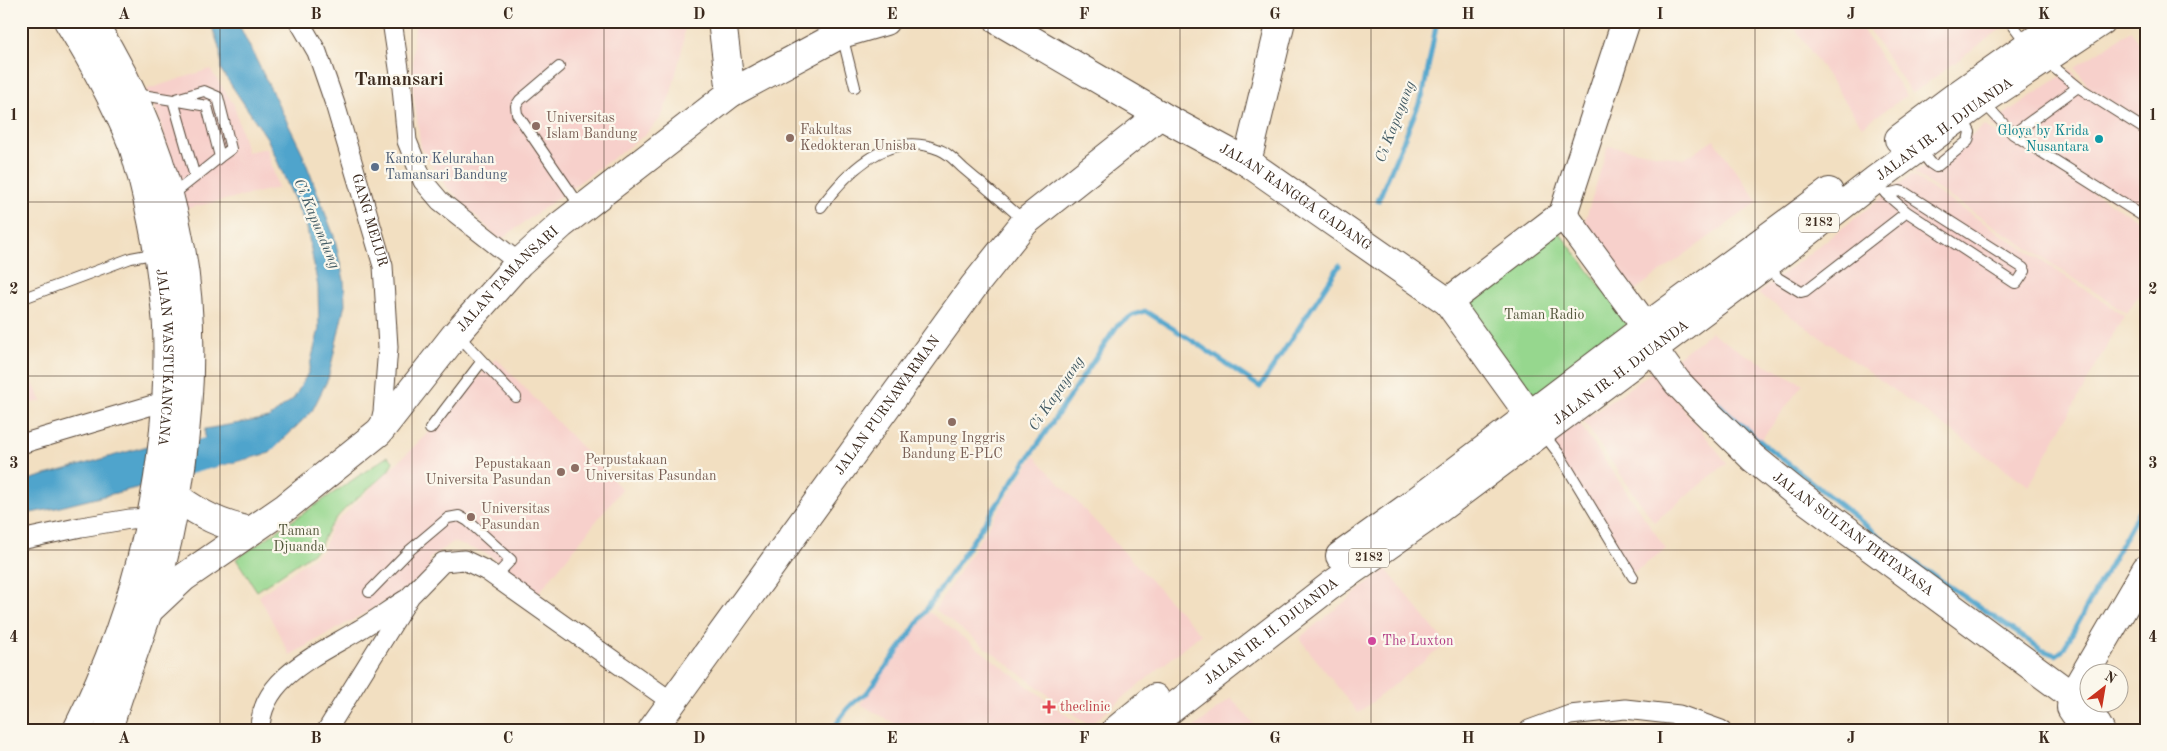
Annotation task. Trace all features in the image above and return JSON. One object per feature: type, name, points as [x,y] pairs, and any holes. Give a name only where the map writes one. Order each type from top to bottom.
[{"type":"main road","name":"JALAN WASTUKANCANA","points":[[68,21],[95,64],[132,143],[169,198],[170,251],[167,325],[172,414],[165,500],[163,562],[150,609],[77,730]]},
{"type":"main road","name":"JALAN WASTUKANCANA","points":[[92,21],[111,51],[152,138],[148,165],[151,211],[170,251]]},
{"type":"main road","name":"JALAN TAMANSARI","points":[[150,609],[183,578],[286,507],[379,432],[456,334],[519,263],[582,209],[730,93],[841,34],[885,21]]},
{"type":"main road","name":"JALAN RANGGA GADANG","points":[[999,21],[1160,115],[1247,162],[1448,302],[1535,423]]},
{"type":"main road","points":[[1247,162],[1281,21]]},
{"type":"main road","points":[[1448,302],[1563,214],[1626,21]]},
{"type":"main road","name":"JALAN IR. H. DJUANDA","points":[[1650,338],[1772,271],[1884,191],[1918,148],[1972,108],[2036,52],[2062,21]]},
{"type":"main road","name":"JALAN IR. H. DJUANDA","points":[[1116,730],[1330,586],[1424,520],[1535,423],[1650,338],[1794,219],[1952,99],[2036,52],[2102,21]]},
{"type":"main road","points":[[723,32],[767,73]]},
{"type":"main road","points":[[723,32],[730,93]]},
{"type":"main road","name":"JALAN PURNAWARMAN","points":[[652,730],[974,286],[1025,222],[1160,115]]},
{"type":"main road","name":"JALAN SULTAN TIRTAYASA","points":[[1563,214],[1650,338],[1677,382],[1753,458],[1794,491],[2072,696],[2083,701],[2100,730]]},
{"type":"main road","name":"JALAN WASTUKANCANA","points":[[108,730],[119,662],[143,554],[165,500]]},
{"type":"main road","points":[[165,500],[228,526],[251,531]]},
{"type":"main road","points":[[2083,730],[2071,708],[2072,696],[2146,569]]},
{"type":"main road","name":"JALAN IR. H. DJUANDA","points":[[1144,730],[1193,679]]},
{"type":"street","name":"GANG MELUR","points":[[299,21],[320,61],[383,266],[388,347],[383,412],[379,432]]},
{"type":"street","points":[[392,21],[402,88],[407,141],[423,181],[440,201],[519,263]]},
{"type":"street","points":[[21,444],[172,414]]},
{"type":"street","points":[[21,540],[130,519],[165,500]]},
{"type":"street","points":[[327,730],[410,596],[443,562],[464,560],[495,577],[672,702]]},
{"type":"street","points":[[260,730],[260,717],[266,702],[276,687],[294,668],[360,629],[410,596]]},
{"type":"street","points":[[1529,730],[1570,715],[1625,709],[1679,715],[1721,730]]},
{"type":"lane","points":[[2010,21],[2036,52],[2078,87],[2146,130]]},
{"type":"lane","points":[[841,34],[855,87]]},
{"type":"lane","points":[[559,67],[520,100],[516,106],[517,114],[582,209]]},
{"type":"lane","points":[[2013,134],[2078,87]]},
{"type":"lane","points":[[169,198],[231,149],[218,97],[204,91],[173,100]]},
{"type":"lane","points":[[132,94],[207,106],[220,157]]},
{"type":"lane","points":[[173,100],[195,177]]},
{"type":"lane","points":[[1972,108],[2146,218]]},
{"type":"lane","points":[[822,207],[838,184],[876,154],[901,143],[923,144],[942,150],[1025,222]]},
{"type":"lane","points":[[1884,191],[1904,192],[2011,260],[2025,271],[2018,283],[1907,212],[1884,191]]},
{"type":"lane","points":[[1772,271],[1801,292],[1805,291],[1907,212]]},
{"type":"lane","points":[[21,299],[131,258],[170,251]]},
{"type":"lane","points":[[456,334],[516,397]]},
{"type":"lane","points":[[430,429],[482,361]]},
{"type":"lane","points":[[1535,423],[1559,454],[1633,577]]},
{"type":"lane","points":[[369,592],[448,518],[459,516],[468,521],[511,560],[495,577]]},
{"type":"shaded area","name":"Universitas Islam Bandung","points":[[417,21],[685,21],[683,45],[671,93],[661,118],[646,134],[500,240],[446,186],[421,149],[413,90],[413,36]]},
{"type":"shaded area","points":[[1790,21],[1857,21],[1906,96],[1862,126]]},
{"type":"shaded area","points":[[1863,21],[2008,21],[2009,23],[1912,94]]},
{"type":"shaded area","points":[[2131,31],[2146,52],[2146,123],[2089,88],[2075,67]]},
{"type":"shaded area","points":[[210,69],[234,105],[247,152],[267,148],[278,188],[184,209],[180,189],[152,97],[145,90]]},
{"type":"shaded area","points":[[2071,69],[2085,90],[2146,127],[2146,220],[1990,124]]},
{"type":"shaded area","points":[[1985,126],[2146,225],[2146,283],[2127,313],[1913,173]]},
{"type":"shaded area","points":[[1714,140],[1758,202],[1635,290],[1584,224],[1608,146],[1684,159]]},
{"type":"shaded area","points":[[1911,175],[2124,315],[2029,486],[1758,293]]},
{"type":"shaded area","points":[[1711,332],[1739,351],[1803,384],[1758,444],[1681,371],[1674,360]]},
{"type":"shaded area","name":"Universitas Pasundan","points":[[496,358],[622,489],[538,594],[488,554],[453,542],[429,559],[434,568],[397,595],[290,655],[259,596],[323,550],[331,527],[430,431]]},
{"type":"shaded area","points":[[21,361],[42,401],[21,405]]},
{"type":"shaded area","points":[[1653,371],[1727,463],[1654,522],[1583,421]]},
{"type":"shaded area","points":[[1579,423],[1666,549],[1633,573],[1546,445]]},
{"type":"shaded area","points":[[1034,456],[1201,634],[1089,726],[935,609]]},
{"type":"shaded area","name":"The Luxton","points":[[1386,569],[1446,644],[1358,713],[1299,638]]},
{"type":"shaded area","points":[[929,612],[1080,725],[1074,730],[906,730],[860,704]]},
{"type":"shaded area","points":[[1231,698],[1259,730],[1191,730]]},
{"type":"green space","name":"Taman Radio","points":[[1558,231],[1629,323],[1530,399],[1459,306]]},
{"type":"green space","name":"Taman Djuanda","points":[[388,456],[393,461],[389,470],[349,505],[331,525],[320,548],[257,591],[236,559]]},
{"type":"water","points":[[210,21],[237,21],[301,150],[334,236],[344,280],[345,304],[328,379],[312,411],[270,453],[203,470],[205,429],[269,418],[294,398],[308,373],[319,329],[318,287],[307,228],[267,138],[221,70],[220,50]]},
{"type":"water","points":[[151,445],[144,486],[21,515],[21,482]]},
{"type":"waterway","name":"Ci Kapayang","points":[[1378,201],[1423,94],[1437,21]]},
{"type":"waterway","name":"Ci Kapayang","points":[[834,730],[848,708],[867,693],[910,634],[1117,326],[1133,315],[1145,311],[1260,387],[1339,266]]},
{"type":"waterway","points":[[1702,389],[1757,439],[1892,546]]},
{"type":"waterway","name":"Ci Kapundung","points":[[155,468],[244,443]]},
{"type":"waterway","points":[[1907,557],[2042,650],[2056,655],[2062,651],[2068,641],[2146,499]]},
{"type":"place","name":"Universitas Islam Bandung","points":[[536,126]]},
{"type":"place","name":"Fakultas Kedokteran Unisba","points":[[790,138]]},
{"type":"place","name":"Gloya by Krida Nusantara","points":[[2099,139]]},
{"type":"place","name":"Kantor Kelurahan Tamansari Bandung","points":[[375,167]]},
{"type":"place","name":"Kampung Inggris Bandung E-PLC","points":[[952,422]]},
{"type":"place","name":"Perpustakaan Universitas Pasundan","points":[[575,468]]},
{"type":"place","name":"Pepustakaan Universita Pasundan","points":[[561,472]]},
{"type":"place","name":"Universitas Pasundan","points":[[471,517]]},
{"type":"place","name":"The Luxton","points":[[1372,641]]},
{"type":"place","name":"theclinic","points":[[1049,707]]},
{"type":"district","name":"Tamansari","points":[[399,80]]}]
